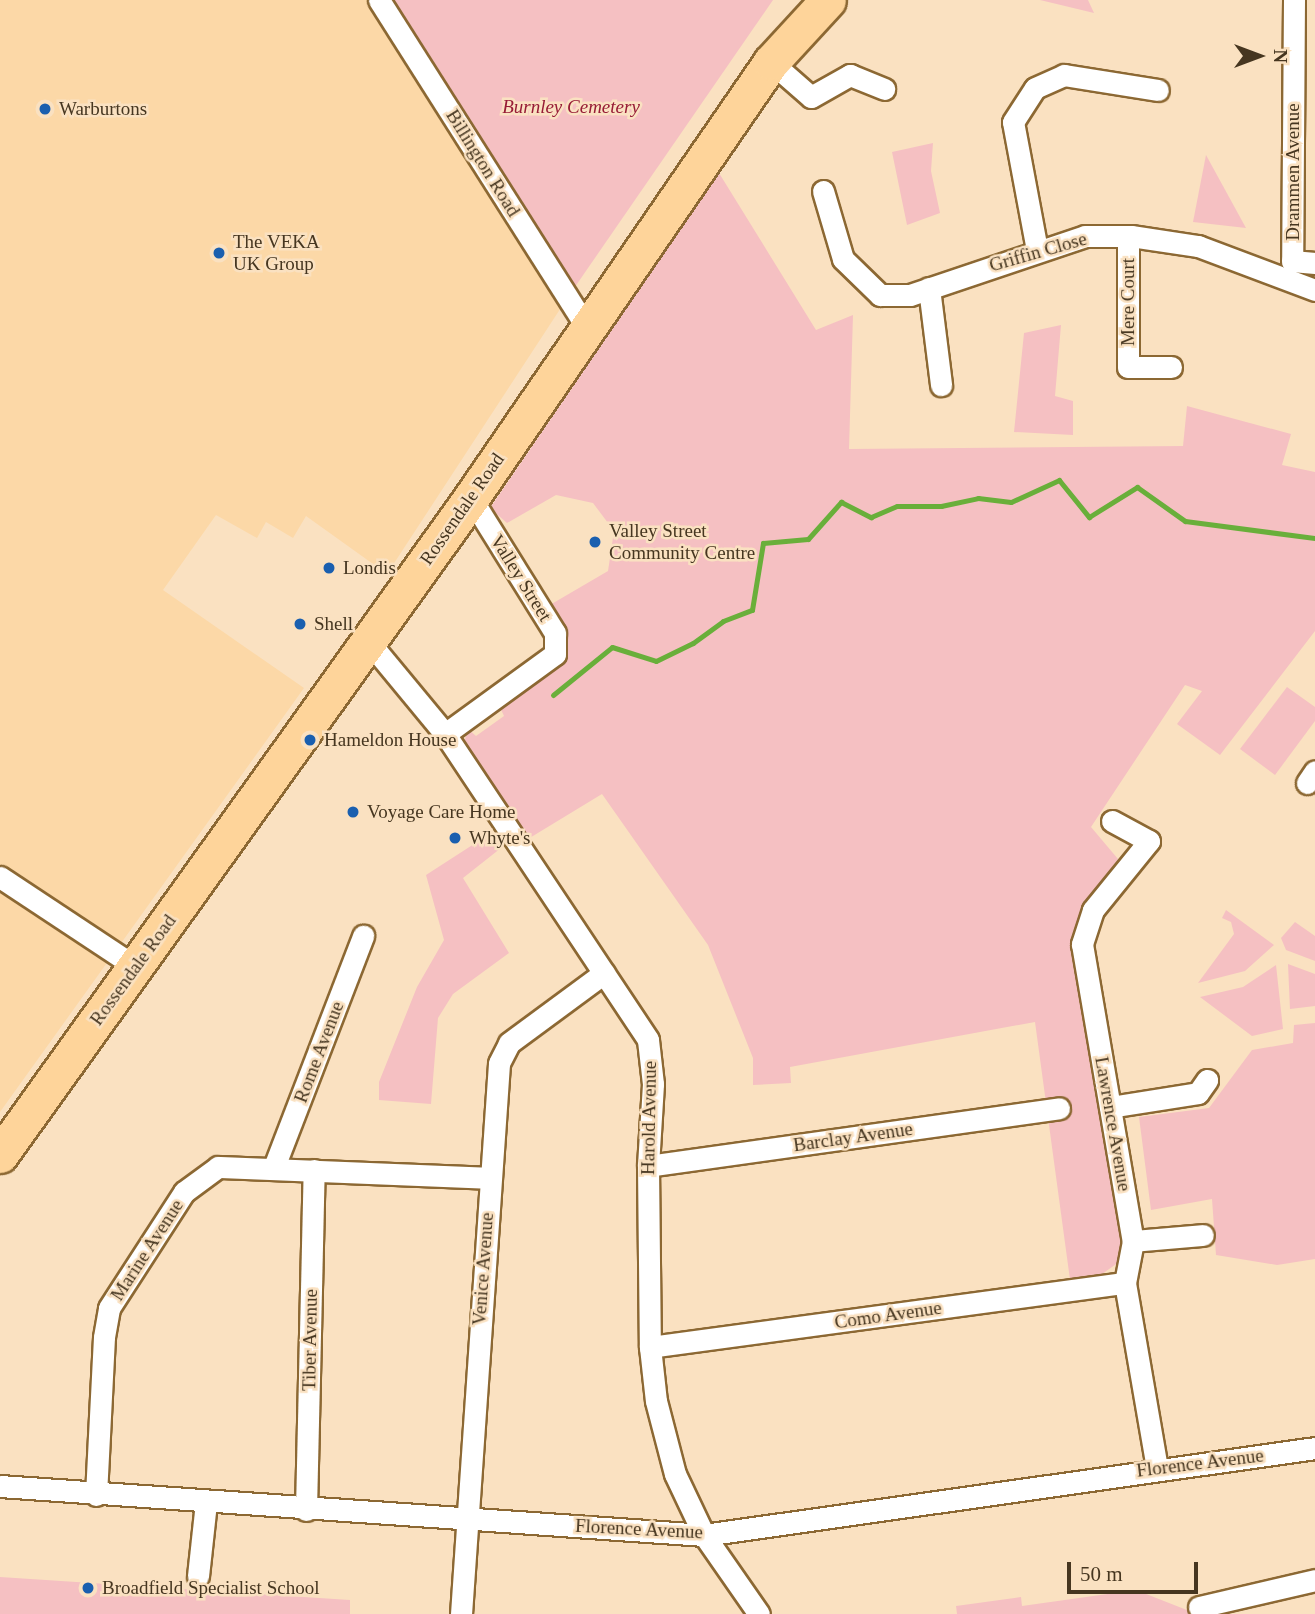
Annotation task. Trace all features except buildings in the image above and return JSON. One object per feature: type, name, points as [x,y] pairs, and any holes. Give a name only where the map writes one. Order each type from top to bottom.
[{"type":"highway","name":"Rossendale Road","points":[[0,1155],[471,498],[586,326],[771,62],[828,0]]},
{"type":"street","name":"Billington Road","points":[[379,0],[586,326]]},
{"type":"street","name":"Drammen Avenue","points":[[1294,0],[1292,261],[1315,263]]},
{"type":"street","points":[[771,62],[811,97],[850,75],[884,89]]},
{"type":"street","points":[[1037,250],[1013,122],[1035,88],[1064,75],[1158,90]]},
{"type":"street","name":"Griffin Close","points":[[823,191],[843,259],[880,295],[910,295],[1085,236],[1128,236],[1198,246],[1315,290]]},
{"type":"street","name":"Mere Court","points":[[1128,236],[1128,367],[1171,367]]},
{"type":"street","points":[[929,288],[941,385]]},
{"type":"street","name":"Valley Street","points":[[445,734],[555,654],[555,633],[471,498]]},
{"type":"street","name":"Harold Avenue","points":[[369,642],[445,734],[648,1040],[653,1084],[648,1166],[650,1347],[656,1401],[675,1474],[704,1535],[759,1614]]},
{"type":"street","name":"Lawrence Avenue","points":[[1112,821],[1149,841],[1093,910],[1082,944],[1133,1241],[1125,1283],[1157,1468]]},
{"type":"street","points":[[0,877],[136,967]]},
{"type":"street","name":"Rome Avenue","points":[[274,1167],[363,936]]},
{"type":"street","name":"Venice Avenue","points":[[461,1614],[499,1063],[509,1043],[604,973]]},
{"type":"street","points":[[1110,1107],[1198,1093],[1207,1080]]},
{"type":"street","name":"Barclay Avenue","points":[[648,1166],[1059,1108]]},
{"type":"street","name":"Marine Avenue","points":[[96,1495],[104,1337],[109,1308],[184,1192],[218,1167],[274,1167],[489,1178]]},
{"type":"street","name":"Tiber Avenue","points":[[306,1510],[314,1170]]},
{"type":"street","points":[[1133,1241],[1203,1235]]},
{"type":"street","name":"Como Avenue","points":[[650,1347],[1125,1283]]},
{"type":"street","name":"Florence Avenue","points":[[0,1486],[306,1510],[467,1518],[704,1535],[1157,1468],[1315,1448]]},
{"type":"street","points":[[198,1576],[206,1502]]},
{"type":"street","points":[[1199,1607],[1315,1580]]},
{"type":"shaded area","points":[[0,0],[379,0],[568,297],[387,574],[306,516],[293,538],[266,522],[257,538],[216,515],[163,590],[304,688],[0,1112]]},
{"type":"green space","name":"Burnley Cemetery","points":[[379,0],[773,0],[568,297]]},
{"type":"green space","points":[[1040,0],[1088,0],[1094,13]]},
{"type":"green space","points":[[933,143],[931,171],[940,213],[907,225],[892,152]]},
{"type":"green space","points":[[1206,155],[1246,228],[1193,222]]},
{"type":"green space","points":[[719,173],[816,330],[853,315],[849,449],[1183,446],[1187,406],[1291,434],[1282,465],[1315,472],[1315,631],[1220,755],[1177,724],[1202,691],[1185,685],[1091,827],[1118,859],[1080,913],[1072,953],[1122,1233],[1119,1262],[1088,1284],[1071,1287],[1035,1022],[790,1067],[791,1083],[753,1085],[753,1058],[708,945],[602,794],[528,839],[463,746],[468,729],[476,736],[504,716],[498,703],[565,655],[543,609],[608,571],[614,531],[593,503],[556,495],[507,523],[490,508]]},
{"type":"green space","points":[[1061,325],[1055,396],[1073,401],[1073,435],[1014,432],[1024,333]]},
{"type":"green space","points":[[1287,687],[1315,707],[1315,721],[1275,775],[1240,749]]},
{"type":"green space","points":[[491,833],[501,848],[463,878],[509,953],[453,994],[438,1018],[431,1104],[379,1100],[379,1082],[417,987],[444,940],[426,875]]},
{"type":"green space","points":[[1226,910],[1274,945],[1245,971],[1198,983],[1234,934],[1231,922],[1222,918]]},
{"type":"green space","points":[[1295,922],[1315,936],[1315,961],[1286,950],[1281,938]]},
{"type":"green space","points":[[1288,964],[1315,974],[1315,1006],[1290,1009]]},
{"type":"green space","points":[[1276,965],[1283,1029],[1252,1036],[1200,997],[1243,987]]},
{"type":"green space","points":[[1315,1023],[1315,1259],[1277,1265],[1216,1255],[1212,1199],[1151,1210],[1139,1117],[1209,1108],[1252,1050],[1293,1043],[1294,1025]]},
{"type":"green space","name":"Broadfield Specialist School","points":[[0,1577],[350,1600],[350,1614],[0,1614]]},
{"type":"green space","points":[[1136,1590],[1197,1614],[957,1614],[956,1606],[1021,1597],[1022,1606]]},
{"type":"waterway","points":[[553,695],[612,647],[656,661],[693,643],[723,621],[752,610],[763,543],[808,539],[841,502],[871,517],[897,506],[941,506],[978,498],[1011,502],[1059,480],[1089,517],[1137,487],[1185,521],[1315,538]]},
{"type":"place","name":"Warburtons","points":[[45,109]]},
{"type":"place","name":"The VEKA UK Group","points":[[219,253]]},
{"type":"place","name":"Valley Street Community Centre","points":[[595,542]]},
{"type":"place","name":"Londis","points":[[329,568]]},
{"type":"place","name":"Shell","points":[[300,624]]},
{"type":"place","name":"Hameldon House","points":[[310,740]]},
{"type":"place","name":"Voyage Care Home","points":[[353,812]]},
{"type":"place","name":"Whyte's","points":[[455,838]]},
{"type":"place","name":"Broadfield Specialist School","points":[[88,1588]]}]
